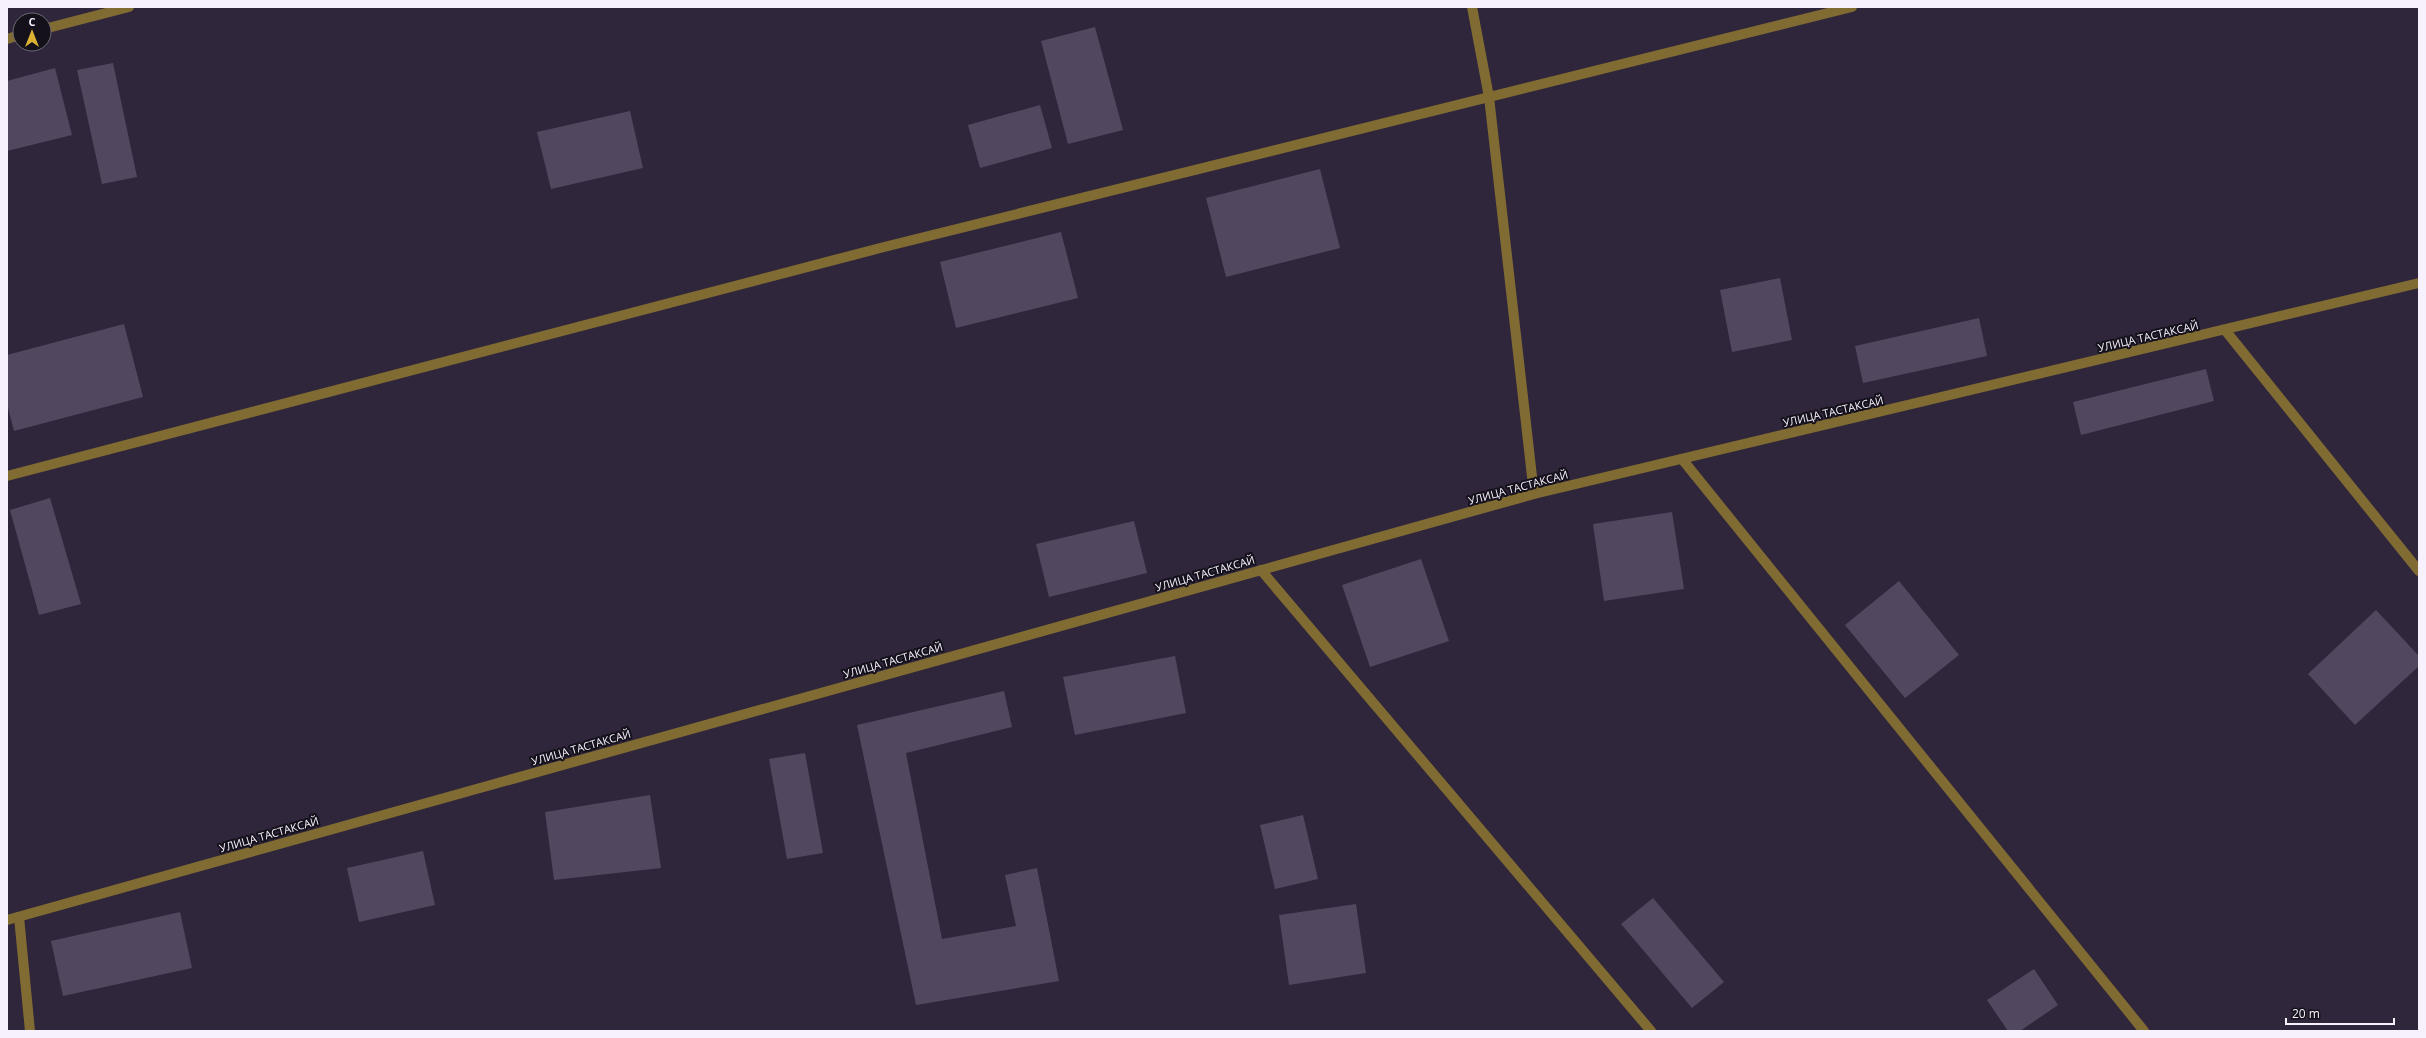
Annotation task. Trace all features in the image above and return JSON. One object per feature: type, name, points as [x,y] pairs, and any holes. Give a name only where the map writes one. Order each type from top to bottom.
[{"type":"street","points":[[52,27],[129,7]]},
{"type":"street","points":[[1472,7],[1489,97],[1534,494]]},
{"type":"street","points":[[7,476],[884,247],[1852,7]]},
{"type":"street","name":"УЛИЦА ТАСТАКСАЙ","points":[[7,920],[1534,494],[2419,283]]},
{"type":"street","points":[[2225,330],[2419,571]]},
{"type":"street","points":[[1682,459],[2144,1031]]},
{"type":"street","points":[[1261,570],[1651,1031]]},
{"type":"street","points":[[19,917],[30,1031]]},
{"type":"building","points":[[1095,27],[1123,130],[1068,144],[1041,41]]},
{"type":"building","points":[[113,63],[137,177],[102,184],[77,70]]},
{"type":"building","points":[[55,68],[72,135],[7,151],[7,81]]},
{"type":"building","points":[[1040,105],[1052,148],[980,168],[968,125]]},
{"type":"building","points":[[630,111],[643,168],[551,189],[537,132]]},
{"type":"building","points":[[1320,169],[1340,248],[1226,277],[1206,198]]},
{"type":"building","points":[[1061,232],[1078,298],[956,328],[940,262]]},
{"type":"building","points":[[1780,278],[1792,340],[1732,352],[1720,290]]},
{"type":"building","points":[[1979,318],[1987,356],[1863,383],[1855,346]]},
{"type":"building","points":[[124,324],[143,397],[14,431],[7,404],[7,355]]},
{"type":"building","points":[[2206,369],[2214,401],[2081,435],[2073,402]]},
{"type":"building","points":[[50,498],[81,604],[39,615],[10,510]]},
{"type":"building","points":[[1672,512],[1684,589],[1604,601],[1593,524]]},
{"type":"building","points":[[1134,521],[1147,573],[1049,597],[1036,544]]},
{"type":"building","points":[[1421,559],[1449,641],[1370,667],[1342,585]]},
{"type":"building","points":[[1899,581],[1959,655],[1905,698],[1845,625]]},
{"type":"building","points":[[2376,610],[2419,656],[2419,666],[2355,725],[2308,674]]},
{"type":"building","points":[[1175,656],[1186,713],[1075,735],[1063,677]]},
{"type":"building","points":[[1004,691],[1012,727],[906,753],[942,939],[1016,926],[1005,875],[1037,868],[1059,981],[916,1005],[857,725]]},
{"type":"building","points":[[805,753],[823,853],[787,859],[769,759]]},
{"type":"building","points":[[650,795],[661,868],[554,880],[545,812]]},
{"type":"building","points":[[1303,815],[1318,879],[1275,889],[1260,825]]},
{"type":"building","points":[[423,851],[435,905],[359,922],[347,868]]},
{"type":"building","points":[[1653,898],[1724,982],[1692,1008],[1621,924]]},
{"type":"building","points":[[1356,904],[1366,973],[1289,985],[1279,915]]},
{"type":"building","points":[[180,912],[192,968],[63,996],[51,941]]},
{"type":"building","points":[[2034,969],[2058,1005],[2020,1031],[2008,1031],[1987,1000]]}]
